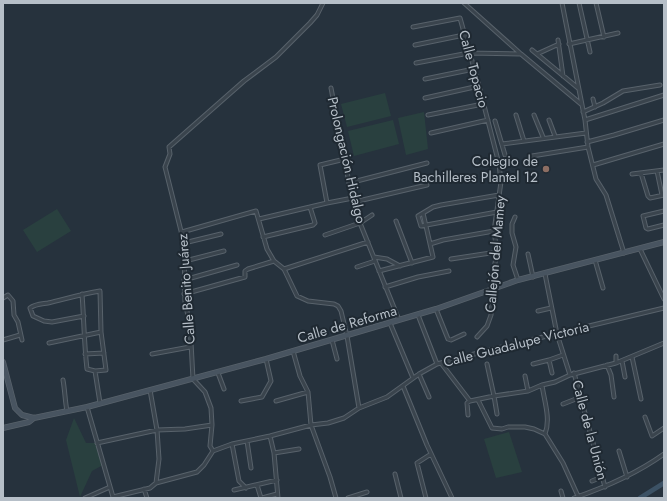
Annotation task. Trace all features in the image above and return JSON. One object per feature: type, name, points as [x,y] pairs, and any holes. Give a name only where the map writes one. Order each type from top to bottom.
[{"type":"main road","name":"Calle de Reforma","points":[[3,428],[29,422],[34,418],[193,380],[436,310],[518,280],[664,242]]},
{"type":"main road","points":[[3,362],[5,380],[15,408],[22,415],[34,418]]},
{"type":"street","name":"Calle Benito Juárez","points":[[193,380],[190,347],[190,324],[184,303],[184,243],[165,167],[170,154],[169,147],[244,81],[276,57],[317,15],[323,3]]},
{"type":"street","points":[[464,3],[521,54],[581,104]]},
{"type":"street","points":[[562,3],[583,112],[588,148],[596,179],[606,195],[624,253]]},
{"type":"street","points":[[579,3],[590,52]]},
{"type":"street","points":[[596,3],[604,37]]},
{"type":"street","name":"Calle Topacio","points":[[413,27],[460,18],[488,120]]},
{"type":"street","points":[[569,44],[618,33]]},
{"type":"street","points":[[415,46],[464,34]]},
{"type":"street","points":[[537,54],[559,42],[563,76]]},
{"type":"street","points":[[532,50],[578,88]]},
{"type":"street","points":[[416,64],[469,53],[521,54]]},
{"type":"street","points":[[425,79],[474,69]]},
{"type":"street","points":[[583,112],[623,91],[660,85]]},
{"type":"street","points":[[425,98],[479,86]]},
{"type":"street","name":"Prolongación Hidalgo","points":[[331,88],[349,183],[360,223],[399,320]]},
{"type":"street","points":[[584,120],[664,95]]},
{"type":"street","points":[[594,99],[595,107]]},
{"type":"street","points":[[428,115],[483,104]]},
{"type":"street","points":[[516,115],[524,141]]},
{"type":"street","points":[[534,115],[544,137]]},
{"type":"street","points":[[431,133],[488,120]]},
{"type":"street","name":"Callejón del Mamey","points":[[477,337],[487,326],[491,315],[493,290],[492,280],[497,252],[494,231],[501,182],[499,164],[488,120]]},
{"type":"street","points":[[549,120],[555,136]]},
{"type":"street","points":[[588,142],[664,120]]},
{"type":"street","points":[[495,121],[505,155]]},
{"type":"street","points":[[502,144],[586,132]]},
{"type":"street","points":[[593,165],[664,144]]},
{"type":"street","points":[[532,156],[588,148]]},
{"type":"street","points":[[327,203],[320,165],[345,159]]},
{"type":"street","points":[[349,183],[427,163]]},
{"type":"street","points":[[632,174],[664,170]]},
{"type":"street","points":[[641,173],[648,196],[650,198],[663,195],[657,171]]},
{"type":"street","points":[[354,202],[427,185]]},
{"type":"street","points":[[497,212],[425,226],[421,226],[418,216],[433,207],[499,195]]},
{"type":"street","points":[[259,219],[353,198]]},
{"type":"street","points":[[263,237],[313,225],[315,223],[310,207]]},
{"type":"street","points":[[664,211],[644,216],[643,220],[646,228],[648,229],[664,225]]},
{"type":"street","points":[[182,232],[256,212],[258,214],[267,249],[274,261],[284,269],[297,296],[308,301],[334,304],[338,306],[341,311],[347,336],[359,408]]},
{"type":"street","points":[[379,271],[433,257],[423,213]]},
{"type":"street","points":[[325,235],[360,223],[372,215]]},
{"type":"street","points":[[515,217],[512,224],[512,233],[516,247],[513,265],[518,280]]},
{"type":"street","points":[[396,221],[412,263]]},
{"type":"street","points":[[430,244],[443,240],[494,231]]},
{"type":"street","points":[[184,243],[222,234]]},
{"type":"street","points":[[284,269],[368,242]]},
{"type":"street","points":[[640,249],[664,299]]},
{"type":"street","points":[[185,261],[224,251]]},
{"type":"street","points":[[451,259],[497,252]]},
{"type":"street","points":[[528,254],[533,277]]},
{"type":"street","points":[[374,257],[386,259],[400,266]]},
{"type":"street","points":[[595,260],[603,288]]},
{"type":"street","points":[[184,294],[245,277],[245,271],[248,268],[274,261]]},
{"type":"street","points":[[356,267],[375,261]]},
{"type":"street","points":[[184,280],[237,265]]},
{"type":"street","points":[[385,287],[418,277],[449,271]]},
{"type":"street","name":"Calle de la Unión","points":[[545,274],[557,334],[570,374]]},
{"type":"street","points":[[82,294],[84,316],[86,369],[95,371],[106,370],[100,291],[82,294],[32,306],[30,308],[33,316],[44,321],[52,322],[84,316]]},
{"type":"street","points":[[3,298],[8,295],[13,301],[14,314],[18,322],[22,340]]},
{"type":"street","points":[[538,311],[551,308]]},
{"type":"street","name":"Calle Guadalupe Victoria","points":[[213,451],[232,444],[311,425],[328,423],[344,418],[359,408],[387,397],[419,374],[437,364],[664,308]]},
{"type":"street","points":[[436,310],[448,339],[451,340],[464,334]]},
{"type":"street","points":[[418,315],[437,364]]},
{"type":"street","points":[[390,323],[413,378]]},
{"type":"street","points":[[49,343],[102,332]]},
{"type":"street","points":[[3,340],[20,335]]},
{"type":"street","points":[[332,340],[337,359]]},
{"type":"street","points":[[468,402],[494,396],[528,391],[542,385],[555,382],[570,374],[616,363],[664,343]]},
{"type":"street","points":[[152,354],[190,347]]},
{"type":"street","points":[[293,351],[300,376],[308,392],[311,425],[336,498]]},
{"type":"street","points":[[85,354],[104,354]]},
{"type":"street","points":[[533,364],[564,355]]},
{"type":"street","points":[[616,356],[616,363]]},
{"type":"street","points":[[632,357],[641,400]]},
{"type":"street","points":[[241,400],[262,397],[271,381],[266,359]]},
{"type":"street","points":[[549,360],[552,373]]},
{"type":"street","points":[[622,360],[625,377]]},
{"type":"street","points":[[442,363],[468,402],[468,415]]},
{"type":"street","points":[[487,364],[497,414]]},
{"type":"street","points":[[607,365],[614,397]]},
{"type":"street","points":[[95,371],[100,403]]},
{"type":"street","points":[[218,372],[224,389]]},
{"type":"street","name":"Calle de la Unión","points":[[574,373],[605,487]]},
{"type":"street","points":[[419,374],[429,397]]},
{"type":"street","points":[[525,376],[528,391]]},
{"type":"street","points":[[63,380],[67,411]]},
{"type":"street","points":[[87,406],[113,497],[150,488],[156,483],[197,472],[204,466],[213,451],[210,446],[212,425],[211,408],[205,392],[193,380]]},
{"type":"street","points":[[542,385],[548,420],[545,434]]},
{"type":"street","points":[[403,386],[431,454],[452,498]]},
{"type":"street","points":[[150,390],[157,430],[159,459],[156,483]]},
{"type":"street","points":[[276,401],[308,392]]},
{"type":"street","points":[[563,404],[581,397]]},
{"type":"street","points":[[478,400],[492,428],[502,429],[508,427],[525,427],[545,434],[563,463],[578,496]]},
{"type":"street","points":[[645,417],[652,436],[664,428]]},
{"type":"street","points":[[97,443],[157,430],[185,429],[212,425]]},
{"type":"street","points":[[257,485],[261,498],[278,496],[274,453],[270,436]]},
{"type":"street","points":[[247,441],[251,468]]},
{"type":"street","points":[[232,444],[239,481],[246,488]]},
{"type":"street","points":[[274,453],[299,449]]},
{"type":"street","points":[[619,451],[627,477]]},
{"type":"street","points":[[426,498],[417,463],[431,454]]},
{"type":"street","points":[[574,498],[627,477],[664,454]]},
{"type":"street","points":[[395,474],[401,498]]},
{"type":"street","points":[[592,481],[602,477]]},
{"type":"street","points":[[234,490],[277,480]]},
{"type":"street","points":[[85,498],[110,487]]},
{"type":"street","points":[[144,489],[147,498]]},
{"type":"street","points":[[561,491],[563,498]]},
{"type":"street","points":[[348,498],[367,492]]},
{"type":"green space","points":[[385,93],[391,116],[347,127],[341,104]]},
{"type":"green space","points":[[424,112],[428,149],[406,155],[398,118]]},
{"type":"green space","points":[[393,120],[399,144],[354,156],[348,131]]},
{"type":"green space","points":[[57,209],[71,231],[37,252],[23,230]]},
{"type":"green space","points":[[74,418],[86,443],[95,443],[103,465],[92,471],[80,497],[66,440]]},
{"type":"green space","points":[[509,432],[522,472],[496,478],[484,439]]},
{"type":"waterway","points":[[640,498],[664,483]]},
{"type":"place","name":"Colegio de Bachilleres Plantel 12","points":[[546,169]]}]
